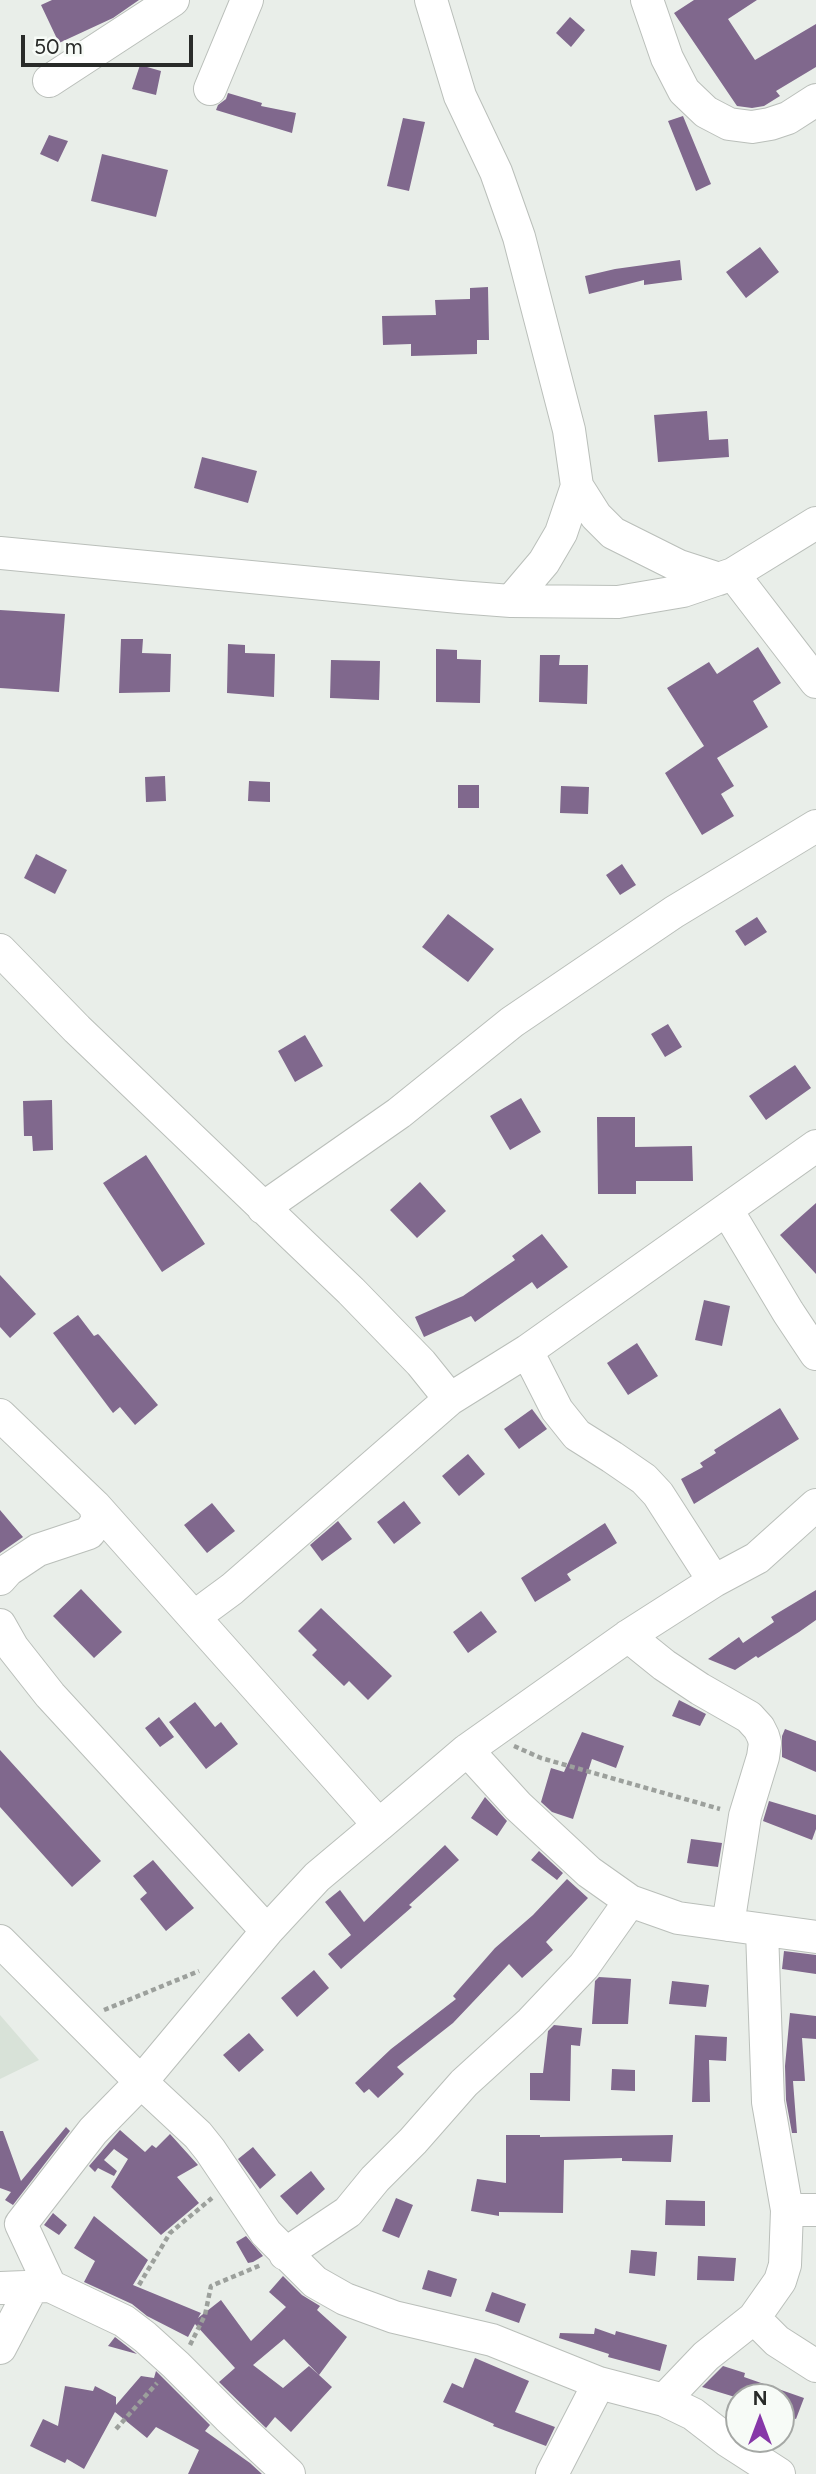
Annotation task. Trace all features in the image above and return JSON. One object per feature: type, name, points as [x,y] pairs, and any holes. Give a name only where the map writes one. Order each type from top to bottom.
[{"type":"street","points":[[49,81],[173,0]]},
{"type":"street","points":[[210,89],[247,0]]},
{"type":"street","points":[[430,0],[460,96],[496,172],[519,237],[569,430],[577,486],[596,516],[613,533],[679,566],[726,576],[816,682]]},
{"type":"street","points":[[647,0],[667,58],[684,91],[706,111],[729,124],[752,127],[788,118],[816,100]]},
{"type":"street","points":[[511,601],[544,562],[556,543],[577,486]]},
{"type":"street","points":[[0,553],[511,601],[618,602],[683,591],[726,576],[816,523]]},
{"type":"street","points":[[263,1208],[399,1113],[512,1022],[674,912],[816,826]]},
{"type":"street","points":[[0,950],[77,1029],[351,1291],[421,1363],[450,1399]]},
{"type":"street","points":[[194,1617],[232,1589],[450,1399],[527,1351],[816,1146]]},
{"type":"street","points":[[727,1210],[816,1354]]},
{"type":"street","points":[[527,1351],[557,1410],[577,1435],[623,1464],[659,1493],[714,1581]]},
{"type":"street","points":[[0,1415],[95,1506],[379,1825]]},
{"type":"street","points":[[41,2287],[11,2231],[93,2131],[141,2082],[267,1931],[317,1877],[477,1742],[628,1636],[714,1581],[757,1558],[816,1505]]},
{"type":"street","points":[[0,1579],[8,1570],[38,1550],[89,1533],[98,1521],[95,1506]]},
{"type":"street","points":[[0,1625],[13,1648],[50,1695],[267,1931]]},
{"type":"street","points":[[628,1636],[664,1665],[749,1717],[759,1728],[765,1743],[745,1816],[728,1925]]},
{"type":"street","points":[[477,1742],[517,1805],[580,1864],[630,1901],[678,1918],[816,1937]]},
{"type":"street","points":[[285,2254],[348,2212],[464,2083],[531,2022],[584,1966],[630,1901]]},
{"type":"street","points":[[664,2400],[706,2356],[754,2318],[779,2281],[801,2210],[768,2102],[762,1931]]},
{"type":"street","points":[[0,1941],[198,2135],[266,2233],[315,2282],[345,2299],[394,2317],[492,2340],[599,2382],[664,2400],[693,2414],[728,2441],[779,2474]]},
{"type":"street","points":[[0,2348],[41,2287]]},
{"type":"street","points":[[0,2288],[41,2287],[124,2321],[176,2365],[289,2474]]},
{"type":"street","points":[[754,2318],[777,2342],[816,2366]]},
{"type":"street","points":[[552,2474],[599,2382]]},
{"type":"path","points":[[477,1742],[745,1816]]},
{"type":"path","points":[[78,2020],[187,1975],[206,1970],[235,1972]]},
{"type":"path","points":[[139,2285],[170,2233],[231,2182]]},
{"type":"path","points":[[116,2429],[136,2404],[176,2365],[192,2342],[205,2315],[211,2286],[285,2254]]},
{"type":"shaded area","points":[[0,2015],[39,2060],[0,2079]]},
{"type":"building","points":[[52,0],[139,0],[113,18],[59,43],[41,5]]},
{"type":"building","points":[[694,0],[757,0],[728,19],[755,60],[816,24],[816,67],[776,91],[780,96],[764,106],[737,106],[674,13]]},
{"type":"building","points":[[570,17],[585,30],[571,47],[556,33]]},
{"type":"building","points":[[140,65],[161,71],[156,95],[132,89]]},
{"type":"building","points":[[228,93],[262,103],[261,106],[296,113],[292,133],[216,110]]},
{"type":"building","points":[[683,116],[711,184],[696,191],[668,121]]},
{"type":"building","points":[[403,118],[425,122],[409,191],[387,186]]},
{"type":"building","points":[[49,135],[68,141],[58,162],[40,154]]},
{"type":"building","points":[[102,154],[168,170],[156,217],[91,201]]},
{"type":"building","points":[[760,247],[779,272],[746,298],[726,272]]},
{"type":"building","points":[[680,260],[682,280],[644,285],[644,280],[589,294],[585,276]]},
{"type":"building","points":[[488,287],[489,340],[477,340],[477,354],[411,356],[411,344],[383,345],[382,316],[436,315],[435,300],[470,299],[470,288]]},
{"type":"building","points":[[707,411],[709,440],[728,439],[729,457],[658,462],[654,415]]},
{"type":"building","points":[[202,457],[257,471],[248,503],[194,488]]},
{"type":"building","points":[[0,610],[65,614],[59,692],[0,688]]},
{"type":"building","points":[[121,639],[143,639],[142,653],[171,654],[170,692],[119,693]]},
{"type":"building","points":[[228,644],[245,645],[245,653],[275,654],[274,697],[227,693]]},
{"type":"building","points":[[758,647],[781,683],[753,701],[768,727],[717,758],[734,786],[721,794],[734,816],[702,835],[665,773],[704,746],[667,688],[709,662],[717,674]]},
{"type":"building","points":[[436,649],[457,650],[457,659],[481,660],[480,703],[436,702]]},
{"type":"building","points":[[540,655],[560,655],[559,665],[588,665],[587,704],[539,702]]},
{"type":"building","points":[[331,660],[380,661],[379,700],[330,698]]},
{"type":"building","points":[[165,776],[166,801],[146,802],[145,777]]},
{"type":"building","points":[[249,781],[270,782],[270,802],[248,801]]},
{"type":"building","points":[[458,785],[479,785],[479,808],[458,808]]},
{"type":"building","points":[[561,786],[589,787],[588,814],[560,813]]},
{"type":"building","points":[[36,854],[67,870],[55,894],[24,878]]},
{"type":"building","points":[[622,864],[636,885],[620,895],[606,875]]},
{"type":"building","points":[[448,914],[494,949],[468,982],[422,947]]},
{"type":"building","points":[[757,917],[767,932],[745,946],[735,931]]},
{"type":"building","points":[[668,1024],[682,1047],[665,1057],[651,1034]]},
{"type":"building","points":[[305,1035],[323,1066],[295,1082],[278,1051]]},
{"type":"building","points":[[795,1065],[811,1088],[766,1120],[749,1096]]},
{"type":"building","points":[[521,1098],[541,1132],[510,1150],[490,1116]]},
{"type":"building","points":[[52,1100],[53,1150],[33,1151],[32,1136],[24,1136],[23,1101]]},
{"type":"building","points":[[597,1117],[635,1117],[635,1147],[692,1146],[693,1181],[636,1181],[636,1194],[598,1194]]},
{"type":"building","points":[[146,1155],[205,1244],[162,1272],[103,1183]]},
{"type":"building","points":[[420,1182],[446,1211],[417,1238],[390,1210]]},
{"type":"building","points":[[816,1203],[816,1274],[780,1235]]},
{"type":"building","points":[[542,1234],[568,1267],[537,1289],[532,1282],[475,1322],[471,1316],[424,1337],[415,1317],[463,1296],[515,1260],[512,1256]]},
{"type":"building","points":[[0,1275],[36,1314],[10,1338],[0,1327]]},
{"type":"building","points":[[704,1300],[730,1306],[722,1346],[695,1340]]},
{"type":"building","points":[[78,1315],[94,1336],[100,1336],[158,1405],[135,1425],[120,1407],[113,1413],[53,1333]]},
{"type":"building","points":[[637,1343],[658,1376],[628,1395],[607,1363]]},
{"type":"building","points":[[780,1408],[799,1439],[694,1504],[681,1479],[703,1467],[700,1463],[716,1453],[714,1450]]},
{"type":"building","points":[[532,1409],[547,1429],[519,1449],[504,1429]]},
{"type":"building","points":[[468,1454],[485,1474],[459,1496],[442,1476]]},
{"type":"building","points":[[404,1501],[421,1523],[394,1544],[377,1522]]},
{"type":"building","points":[[212,1503],[235,1531],[207,1553],[184,1525]]},
{"type":"building","points":[[0,1510],[23,1537],[0,1553]]},
{"type":"building","points":[[338,1521],[352,1539],[322,1561],[310,1545]]},
{"type":"building","points":[[605,1523],[617,1543],[567,1574],[571,1580],[535,1602],[521,1578]]},
{"type":"building","points":[[81,1589],[122,1632],[94,1658],[53,1616]]},
{"type":"building","points":[[816,1590],[816,1620],[799,1632],[735,1670],[708,1659],[739,1637],[743,1643],[774,1622],[771,1617]]},
{"type":"building","points":[[321,1608],[392,1676],[368,1700],[349,1681],[344,1686],[312,1655],[317,1650],[298,1631]]},
{"type":"building","points":[[481,1611],[497,1632],[468,1653],[453,1632]]},
{"type":"building","points":[[679,1700],[706,1714],[700,1726],[672,1716]]},
{"type":"building","points":[[195,1702],[215,1727],[221,1722],[238,1744],[206,1769],[169,1722]]},
{"type":"building","points":[[159,1717],[174,1737],[160,1747],[145,1728]]},
{"type":"building","points":[[785,1729],[816,1741],[816,1772],[782,1757],[782,1736]]},
{"type":"building","points":[[582,1732],[624,1746],[616,1768],[592,1759],[573,1819],[552,1812],[541,1802],[551,1768],[564,1772]]},
{"type":"building","points":[[0,1750],[101,1861],[72,1887],[0,1807]]},
{"type":"building","points":[[485,1797],[507,1821],[497,1836],[471,1818]]},
{"type":"building","points":[[769,1801],[816,1815],[816,1829],[812,1840],[763,1821]]},
{"type":"building","points":[[691,1839],[722,1843],[718,1867],[687,1863]]},
{"type":"building","points":[[445,1845],[459,1860],[409,1905],[412,1907],[341,1969],[328,1954],[351,1935],[325,1902],[340,1890],[364,1922]]},
{"type":"building","points":[[539,1851],[563,1873],[557,1880],[531,1860]]},
{"type":"building","points":[[153,1860],[194,1908],[166,1931],[140,1899],[147,1893],[133,1876]]},
{"type":"building","points":[[567,1879],[588,1898],[546,1942],[553,1950],[522,1978],[509,1964],[453,2023],[397,2067],[404,2074],[378,2098],[369,2089],[364,2093],[355,2083],[391,2049],[456,1999],[453,1996],[495,1948],[533,1915]]},
{"type":"building","points":[[784,1951],[816,1955],[816,1974],[782,1969]]},
{"type":"building","points":[[314,1970],[329,1988],[297,2017],[281,1998]]},
{"type":"building","points":[[599,1977],[631,1979],[628,2024],[592,2024],[595,1981]]},
{"type":"building","points":[[672,1981],[709,1985],[706,2007],[669,2004]]},
{"type":"building","points":[[790,2013],[816,2016],[816,2039],[802,2038],[805,2081],[793,2081],[797,2133],[792,2133],[786,2100],[785,2066]]},
{"type":"building","points":[[554,2025],[582,2028],[580,2046],[571,2045],[570,2101],[530,2100],[530,2073],[543,2073],[548,2031]]},
{"type":"building","points":[[249,2033],[264,2050],[239,2072],[223,2055]]},
{"type":"building","points":[[695,2035],[727,2037],[726,2061],[709,2060],[710,2102],[692,2102]]},
{"type":"building","points":[[612,2069],[635,2070],[635,2091],[611,2090]]},
{"type":"building","points":[[66,2127],[70,2131],[13,2205],[5,2200],[11,2192],[0,2188],[0,2131],[3,2131],[21,2181]]},
{"type":"building","points":[[120,2130],[145,2152],[152,2145],[156,2148],[170,2134],[198,2165],[177,2177],[199,2203],[161,2235],[111,2187],[128,2159],[114,2149],[104,2160],[117,2171],[114,2176],[98,2168],[95,2172],[89,2166]]},
{"type":"building","points":[[506,2135],[673,2135],[671,2162],[622,2161],[622,2158],[564,2160],[563,2213],[499,2212],[499,2216],[471,2211],[477,2179],[506,2183]]},
{"type":"building","points":[[253,2147],[276,2175],[260,2189],[238,2159]]},
{"type":"building","points":[[311,2171],[325,2189],[297,2215],[280,2196]]},
{"type":"building","points":[[396,2198],[413,2205],[399,2238],[382,2231]]},
{"type":"building","points":[[666,2200],[705,2201],[705,2226],[665,2225]]},
{"type":"building","points":[[53,2213],[67,2225],[59,2235],[44,2225]]},
{"type":"building","points":[[94,2216],[148,2260],[133,2285],[201,2313],[198,2318],[221,2300],[251,2341],[286,2307],[269,2292],[283,2276],[302,2295],[320,2306],[317,2310],[347,2337],[319,2375],[332,2387],[291,2432],[275,2417],[266,2428],[219,2382],[235,2368],[195,2324],[188,2337],[147,2316],[132,2304],[84,2282],[95,2261],[74,2248]],"holes":[[[284,2339],[319,2375],[309,2366],[283,2388],[253,2365]]]},
{"type":"building","points":[[246,2236],[263,2256],[248,2263],[236,2242]]},
{"type":"building","points":[[631,2250],[657,2252],[655,2276],[629,2273]]},
{"type":"building","points":[[698,2256],[736,2258],[734,2281],[697,2280]]},
{"type":"building","points":[[428,2270],[457,2279],[451,2297],[422,2289]]},
{"type":"building","points":[[492,2292],[526,2304],[519,2323],[485,2311]]},
{"type":"building","points":[[595,2328],[615,2335],[616,2331],[667,2345],[660,2371],[608,2357],[609,2354],[559,2338],[560,2333],[594,2334]]},
{"type":"building","points":[[115,2337],[133,2351],[137,2354],[108,2346]]},
{"type":"building","points":[[475,2358],[529,2381],[515,2412],[555,2427],[546,2446],[493,2426],[494,2424],[443,2402],[452,2383],[463,2388]]},
{"type":"building","points":[[723,2366],[745,2373],[744,2377],[761,2383],[725,2383],[725,2394],[702,2387]]},
{"type":"building","points":[[156,2371],[210,2425],[205,2431],[262,2474],[188,2474],[199,2450],[156,2427],[147,2438],[115,2412],[84,2469],[67,2459],[65,2463],[30,2446],[43,2419],[58,2426],[65,2386],[93,2391],[95,2386],[116,2397],[116,2405],[141,2376],[154,2378]]},
{"type":"building","points":[[795,2395],[804,2398],[795,2419]]}]
